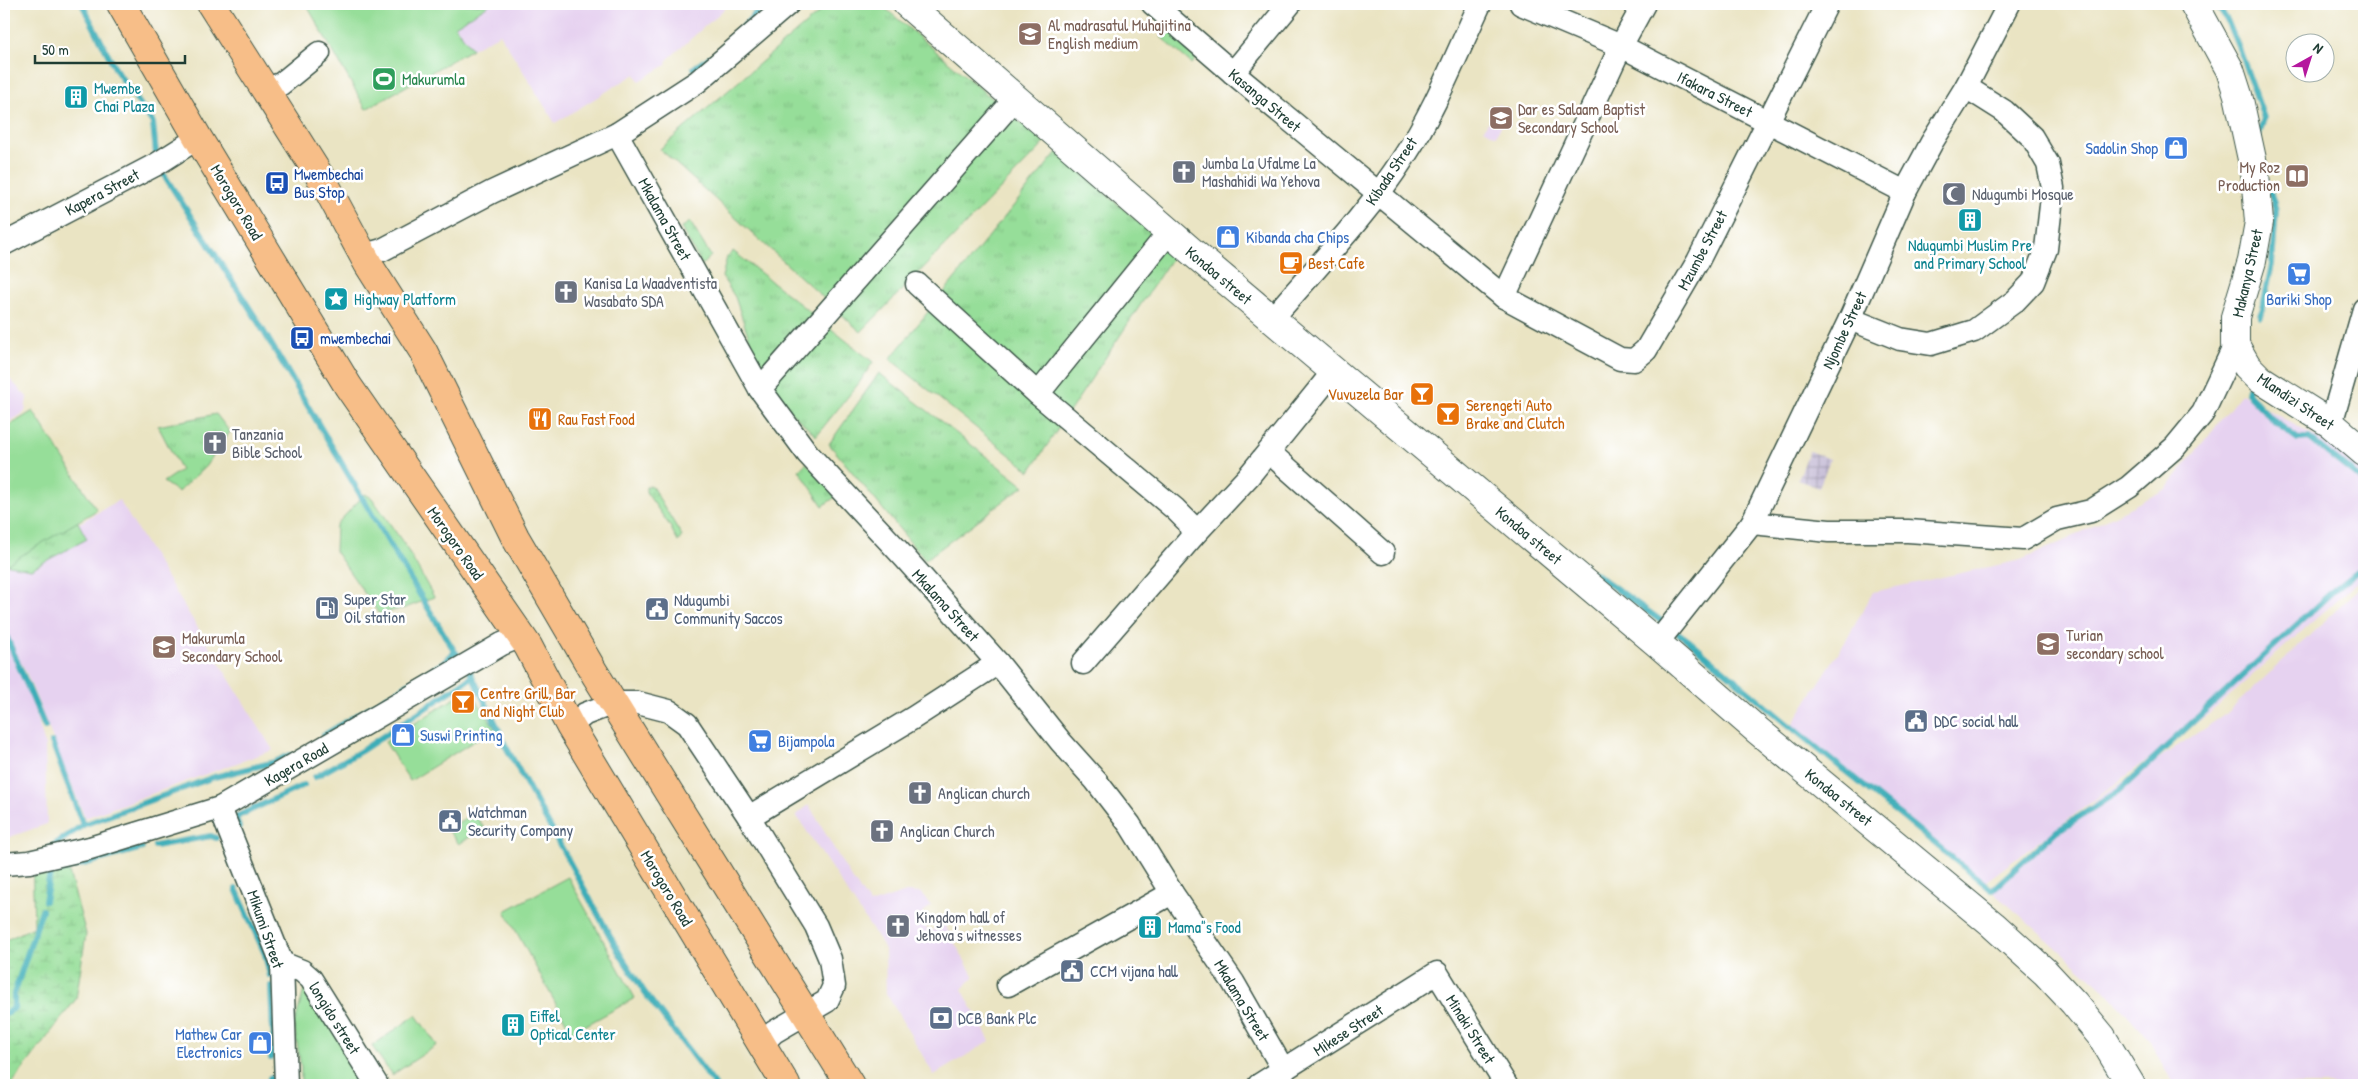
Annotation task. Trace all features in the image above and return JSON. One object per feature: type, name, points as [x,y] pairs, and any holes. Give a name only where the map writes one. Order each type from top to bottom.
[{"type":"highway","name":"Morogoro Road","points":[[121,4],[198,138],[348,386],[522,636],[570,726],[786,1085]]},
{"type":"highway","points":[[211,4],[326,186],[364,255],[423,352],[515,537],[594,674],[614,703],[850,1085]]},
{"type":"street","points":[[364,255],[382,250],[492,192],[617,134],[697,82],[788,4]]},
{"type":"street","name":"Kondoa street","points":[[907,4],[1272,319],[1657,643],[1757,730],[1993,925],[2045,972],[2102,1038],[2131,1085]]},
{"type":"street","name":"Kasanga Street","points":[[1153,4],[1379,194]]},
{"type":"street","points":[[1233,73],[1290,4]]},
{"type":"street","name":"Kibada Street","points":[[1272,319],[1379,194],[1405,156],[1480,4]]},
{"type":"street","name":"Ifakara Street","points":[[1521,4],[1621,46],[1905,192]]},
{"type":"street","points":[[1504,297],[1621,46],[1644,4]]},
{"type":"street","name":"Mzumbe Street","points":[[1379,194],[1504,297],[1620,359],[1634,360],[1646,350],[1698,261],[1743,168],[1769,122],[1827,4]]},
{"type":"street","name":"Njombe Street","points":[[1657,643],[1752,523],[1850,319],[1905,192],[1932,142],[1966,87],[2009,4]]},
{"type":"street","name":"Makanya Street","points":[[2194,4],[2230,70],[2238,95],[2254,173],[2260,222],[2252,261],[2235,316],[2235,345]]},
{"type":"street","points":[[265,89],[281,84],[319,53]]},
{"type":"street","points":[[1850,319],[1900,339],[1931,344],[1974,331],[2015,301],[2033,282],[2046,249],[2053,188],[2048,164],[2032,137],[2004,111],[1966,87]]},
{"type":"street","points":[[760,389],[1016,98]]},
{"type":"street","name":"Mkalama Street","points":[[617,134],[760,389],[808,454],[904,557],[998,663],[1130,825],[1172,893],[1234,982],[1284,1071]]},
{"type":"street","name":"Kapera Street","points":[[4,244],[157,164],[198,138]]},
{"type":"street","points":[[1038,394],[1170,231]]},
{"type":"street","points":[[917,284],[1038,394],[1175,509],[1189,523],[1192,536]]},
{"type":"street","points":[[2331,424],[2364,310]]},
{"type":"street","points":[[1752,523],[1828,531],[1908,531],[2024,539],[2057,519],[2091,511],[2129,487],[2174,447],[2203,413],[2235,345]]},
{"type":"street","name":"Mlandizi Street","points":[[2235,345],[2247,366],[2260,379],[2331,424],[2364,452]]},
{"type":"street","points":[[1083,663],[1192,536],[1248,477],[1334,371]]},
{"type":"street","points":[[1269,452],[1383,553]]},
{"type":"street","name":"Kagera Road","points":[[4,864],[29,862],[90,848],[220,808],[502,644],[522,636]]},
{"type":"street","points":[[749,817],[890,733],[998,663]]},
{"type":"street","points":[[570,726],[585,714],[614,703],[638,703],[669,711],[687,724],[749,817],[816,926],[830,959],[834,986],[827,1002],[804,1013],[774,1032],[761,1045]]},
{"type":"street","name":"Mikumi Street","points":[[220,808],[282,963],[286,1085]]},
{"type":"street","points":[[1008,985],[1172,893]]},
{"type":"street","name":"longido street","points":[[282,963],[302,971],[311,979],[377,1085]]},
{"type":"street","name":"Mikese Street","points":[[1259,1085],[1437,973]]},
{"type":"street","name":"Minaki Street","points":[[1437,973],[1506,1085]]},
{"type":"shaded area","points":[[490,4],[730,4],[667,60],[666,65],[639,81],[635,74],[555,123],[500,34],[472,49],[454,26]]},
{"type":"shaded area","name":"Dar es Salaam Baptist Secondary School","points":[[1498,104],[1509,110],[1496,136],[1484,129],[1488,122],[1493,124],[1498,115],[1494,112]]},
{"type":"shaded area","points":[[4,373],[27,397],[25,412],[4,426]]},
{"type":"shaded area","points":[[2241,394],[2364,465],[2364,576],[2210,713],[1985,882],[1792,725],[1847,639],[1873,592],[2021,560],[2066,540],[2166,489]]},
{"type":"shaded area","points":[[1809,451],[1830,459],[1819,488],[1798,480]]},
{"type":"shaded area","name":"Makurumla Secondary School","points":[[119,500],[273,750],[85,818],[26,672],[4,632],[4,567]]},
{"type":"shaded area","points":[[2364,584],[2364,1085],[2173,1085],[2149,1039],[2109,994],[1989,888],[2103,795],[2226,714]]},
{"type":"shaded area","points":[[4,639],[26,679],[45,745],[47,824],[7,838],[4,832]]},
{"type":"shaded area","points":[[809,805],[850,876],[870,904],[906,892],[921,893],[931,906],[919,916],[929,932],[944,924],[974,977],[962,989],[990,1041],[934,1075],[886,993],[885,949],[796,815]]},
{"type":"green space","name":"Makurumla","points":[[306,4],[490,4],[455,26],[472,49],[366,109]]},
{"type":"green space","points":[[829,4],[880,4],[1045,143],[861,332],[660,149]]},
{"type":"green space","points":[[1167,29],[1199,55],[1192,64],[1161,37]]},
{"type":"green space","points":[[1057,152],[1175,253],[1030,471],[890,359]]},
{"type":"green space","points":[[690,222],[711,256],[702,265],[681,228]]},
{"type":"green space","points":[[733,251],[873,362],[859,383],[816,436],[786,407],[762,376],[735,297],[722,277],[727,257]]},
{"type":"green space","points":[[879,373],[1024,486],[925,560],[829,444]]},
{"type":"green space","points":[[33,411],[97,510],[4,566],[4,429]]},
{"type":"green space","points":[[216,414],[230,432],[205,467],[178,492],[163,482],[181,470],[158,426]]},
{"type":"green space","points":[[806,463],[838,495],[823,506],[799,470]]},
{"type":"green space","points":[[651,485],[682,536],[678,542],[670,526],[646,492],[646,487]]},
{"type":"green space","points":[[365,494],[372,498],[404,544],[434,597],[405,608],[379,614],[335,551],[336,525]]},
{"type":"green space","points":[[4,500],[72,511],[87,539],[31,569],[4,564]]},
{"type":"green space","points":[[469,689],[495,728],[410,781],[385,742]]},
{"type":"green space","points":[[474,813],[484,828],[459,844],[447,829]]},
{"type":"green space","points":[[32,854],[67,865],[86,934],[76,999],[11,1085],[4,1085],[4,941],[34,927]]},
{"type":"green space","points":[[568,877],[635,998],[572,1033],[505,911]]},
{"type":"green space","points":[[307,980],[370,1085],[301,1085],[301,1067],[294,1025]]},
{"type":"green space","points":[[416,1015],[437,1045],[392,1075],[372,1046]]},
{"type":"waterway","points":[[82,4],[116,70],[153,123],[157,164],[254,315],[406,572],[455,652],[467,666],[505,745],[620,954],[645,993],[715,1085]]},
{"type":"waterway","points":[[735,36],[764,4]]},
{"type":"waterway","points":[[2216,4],[2227,20],[2264,118],[2258,139]]},
{"type":"waterway","points":[[694,68],[710,57]]},
{"type":"waterway","points":[[2261,317],[2272,264],[2276,210],[2268,185]]},
{"type":"waterway","points":[[2248,388],[2247,393],[2275,422],[2298,439],[2309,438],[2364,482]]},
{"type":"waterway","points":[[1694,645],[1785,722],[1992,890],[2054,833],[2119,791],[2334,590],[2364,566]]},
{"type":"waterway","points":[[1593,572],[1692,643]]},
{"type":"waterway","points":[[4,631],[45,727]]},
{"type":"waterway","points":[[324,735],[443,663],[455,652]]},
{"type":"waterway","points":[[315,777],[361,751],[472,677]]},
{"type":"waterway","points":[[52,742],[83,825]]},
{"type":"waterway","points":[[47,850],[83,825],[214,777],[275,762],[290,755]]},
{"type":"waterway","points":[[239,828],[236,817],[304,785]]},
{"type":"waterway","points":[[155,846],[211,836],[216,838]]},
{"type":"waterway","points":[[45,901],[50,873],[142,848]]},
{"type":"waterway","points":[[236,889],[265,954],[270,976]]},
{"type":"waterway","points":[[4,1015],[14,1008],[14,994],[42,910]]},
{"type":"waterway","points":[[271,986],[273,1031]]},
{"type":"waterway","points":[[271,1058],[273,1036]]},
{"type":"waterway","points":[[269,1085],[270,1078]]},
{"type":"place","name":"Al madrasatul Muhajitina English medium","points":[[1030,34]]},
{"type":"place","name":"Makurumla","points":[[384,79]]},
{"type":"place","name":"Mwembe Chai Plaza","points":[[76,97]]},
{"type":"place","name":"Dar es Salaam Baptist Secondary School","points":[[1501,118]]},
{"type":"place","name":"Sadolin Shop","points":[[2176,148]]},
{"type":"place","name":"Jumba La Ufalme La Mashahidi Wa Yehova","points":[[1184,172]]},
{"type":"place","name":"My Roz Production","points":[[2297,176]]},
{"type":"place","name":"Mwembechai Bus Stop","points":[[277,183]]},
{"type":"place","name":"Ndugumbi Mosque","points":[[1954,194]]},
{"type":"place","name":"Ndugumbi Muslim Pre and Primary School","points":[[1970,220]]},
{"type":"place","name":"Kibanda cha Chips","points":[[1228,237]]},
{"type":"place","name":"Best Cafe","points":[[1291,263]]},
{"type":"place","name":"Bariki Shop","points":[[2299,274]]},
{"type":"place","name":"Kanisa La Waadventista Wasabato SDA","points":[[566,292]]},
{"type":"place","name":"Highway Platform","points":[[336,299]]},
{"type":"place","name":"mwembechai","points":[[302,338]]},
{"type":"place","name":"Vuvuzela Bar","points":[[1422,394]]},
{"type":"place","name":"Serengeti Auto Brake and Clutch","points":[[1448,414]]},
{"type":"place","name":"Rau Fast Food","points":[[540,419]]},
{"type":"place","name":"Tanzania Bible School","points":[[215,443]]},
{"type":"place","name":"Super Star Oil station","points":[[327,608]]},
{"type":"place","name":"Ndugumbi Community Saccos","points":[[657,609]]},
{"type":"place","name":"Turian secondary school","points":[[2048,644]]},
{"type":"place","name":"Makurumla Secondary School","points":[[164,647]]},
{"type":"place","name":"Centre Grill, Bar and Night Club","points":[[463,702]]},
{"type":"place","name":"DDC social hall","points":[[1916,721]]},
{"type":"place","name":"Suswi Printing","points":[[403,735]]},
{"type":"place","name":"Bijampola","points":[[760,741]]},
{"type":"place","name":"Anglican church","points":[[920,793]]},
{"type":"place","name":"Watchman Security Company","points":[[450,821]]},
{"type":"place","name":"Anglican Church","points":[[882,831]]},
{"type":"place","name":"Kingdom hall of Jehova's witnesses","points":[[898,926]]},
{"type":"place","name":"Mama\"s Food","points":[[1150,927]]},
{"type":"place","name":"CCM vijana hall","points":[[1072,971]]},
{"type":"place","name":"DCB Bank Plc","points":[[941,1018]]},
{"type":"place","name":"Eiffel Optical Center","points":[[513,1025]]},
{"type":"place","name":"Mathew Car Electronics","points":[[260,1043]]}]
